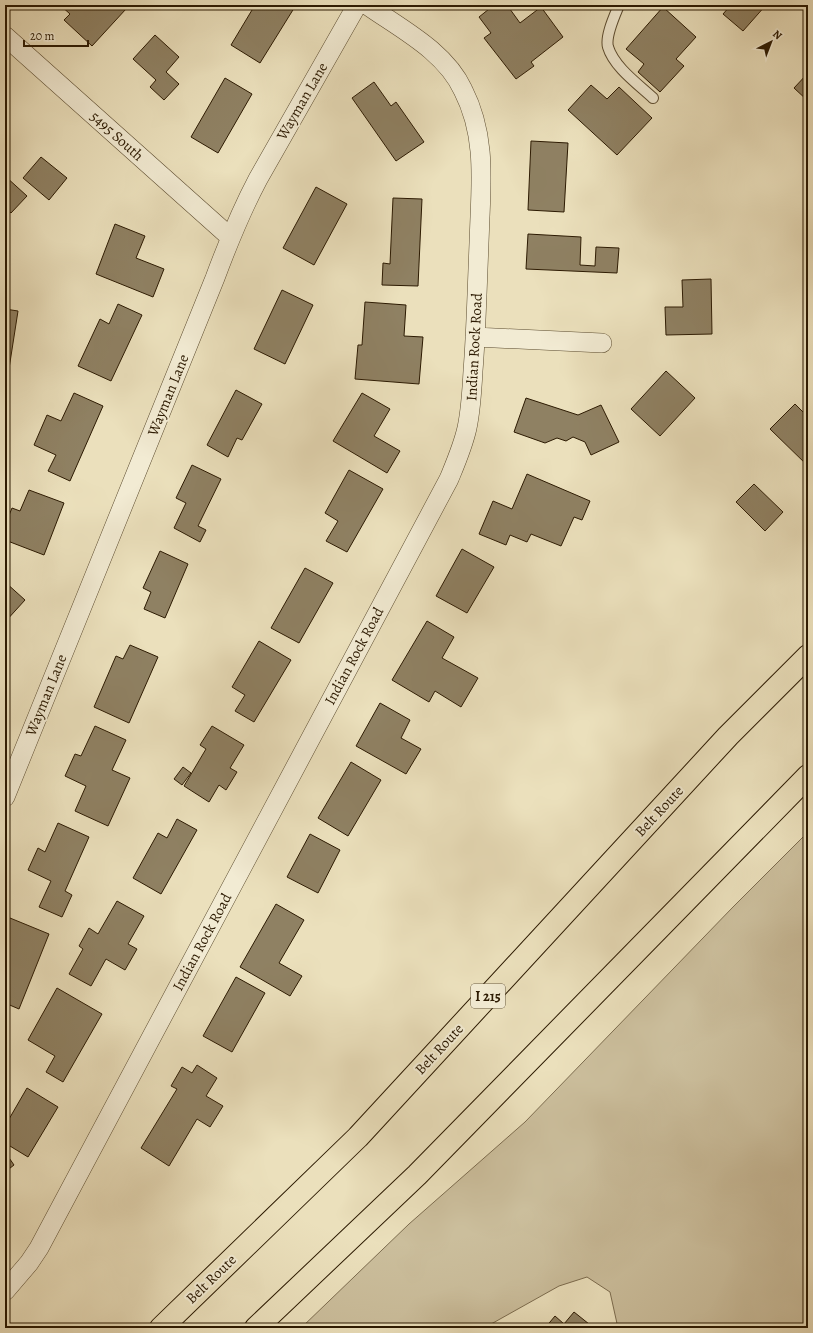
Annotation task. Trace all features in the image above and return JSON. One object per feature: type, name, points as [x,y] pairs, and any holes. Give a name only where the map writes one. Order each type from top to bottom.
[{"type":"highway","name":"Belt Route","points":[[160,1328],[358,1137],[728,736],[808,656]]},
{"type":"highway","points":[[256,1328],[417,1175],[808,776]]},
{"type":"street","name":"Wayman Lane","points":[[5,797],[243,207],[357,5]]},
{"type":"street","name":"Indian Rock Road","points":[[5,1291],[29,1263],[39,1248],[449,479],[458,457],[467,427],[472,390],[482,177],[480,142],[476,124],[473,112],[463,88],[439,57],[425,45],[367,5]]},
{"type":"street","name":"5495 South","points":[[5,36],[230,237]]},
{"type":"street","points":[[475,337],[602,343]]},
{"type":"lane","points":[[620,5],[610,26],[608,46],[618,66],[653,98]]},
{"type":"shaded area","points":[[808,832],[808,1328],[618,1328],[610,1292],[587,1277],[559,1286],[484,1328],[301,1328],[409,1224],[525,1122],[733,907]]},
{"type":"building","points":[[60,5],[121,5],[126,9],[92,46],[64,20],[70,14]]},
{"type":"building","points":[[255,5],[296,5],[260,63],[231,45]]},
{"type":"building","points":[[494,5],[507,5],[520,23],[541,7],[563,37],[531,62],[534,66],[516,79],[484,38],[491,33],[479,17]]},
{"type":"building","points":[[731,5],[766,5],[743,31],[723,14]]},
{"type":"building","points":[[663,7],[696,37],[676,59],[684,66],[660,92],[638,72],[644,64],[626,49]]},
{"type":"building","points":[[155,35],[179,57],[166,72],[179,84],[164,100],[150,87],[156,80],[133,59]]},
{"type":"building","points":[[808,73],[808,101],[794,88]]},
{"type":"building","points":[[225,78],[252,94],[218,153],[191,137]]},
{"type":"building","points":[[374,82],[391,106],[396,102],[424,142],[396,161],[352,98]]},
{"type":"building","points":[[591,85],[607,99],[619,87],[652,118],[617,155],[568,110]]},
{"type":"building","points":[[531,141],[568,143],[564,212],[528,210]]},
{"type":"building","points":[[41,157],[67,178],[49,200],[23,178]]},
{"type":"building","points":[[5,176],[27,196],[11,213],[5,208]]},
{"type":"building","points":[[316,187],[347,204],[314,265],[283,248]]},
{"type":"building","points":[[393,198],[422,199],[418,286],[382,285],[383,263],[390,264]]},
{"type":"building","points":[[115,224],[145,236],[136,258],[164,269],[153,297],[96,274]]},
{"type":"building","points":[[528,234],[581,237],[580,265],[595,266],[596,247],[619,248],[617,273],[526,269]]},
{"type":"building","points":[[711,279],[712,334],[666,335],[665,307],[683,307],[682,280]]},
{"type":"building","points":[[282,290],[313,305],[285,364],[254,349]]},
{"type":"building","points":[[365,302],[406,305],[404,336],[423,337],[419,384],[355,379],[358,345],[362,345]]},
{"type":"building","points":[[118,304],[142,315],[111,381],[78,366],[100,319],[109,324]]},
{"type":"building","points":[[5,309],[18,311],[6,388],[5,387]]},
{"type":"building","points":[[666,371],[695,398],[660,436],[631,409]]},
{"type":"building","points":[[236,390],[262,404],[242,440],[237,438],[228,457],[207,445]]},
{"type":"building","points":[[74,393],[103,406],[70,481],[48,471],[56,455],[34,445],[47,415],[61,421]]},
{"type":"building","points":[[362,393],[390,409],[374,436],[400,451],[387,473],[333,441]]},
{"type":"building","points":[[526,398],[578,415],[601,405],[619,442],[591,455],[585,442],[573,437],[566,441],[557,438],[545,443],[514,432]]},
{"type":"building","points":[[795,404],[805,414],[808,411],[808,466],[770,429]]},
{"type":"building","points":[[192,465],[221,479],[198,526],[206,530],[200,542],[174,528],[186,503],[176,498]]},
{"type":"building","points":[[349,470],[383,489],[347,552],[326,541],[338,521],[325,513]]},
{"type":"building","points":[[527,474],[590,501],[582,520],[574,517],[561,546],[531,534],[527,542],[510,535],[506,545],[479,534],[493,501],[512,509]]},
{"type":"building","points":[[754,484],[783,512],[765,531],[736,502]]},
{"type":"building","points":[[29,490],[64,503],[44,555],[5,540],[5,525],[12,508],[20,511]]},
{"type":"building","points":[[462,549],[494,567],[467,613],[436,596]]},
{"type":"building","points":[[160,551],[188,564],[165,618],[144,609],[151,592],[143,588]]},
{"type":"building","points":[[305,568],[333,583],[299,643],[271,628]]},
{"type":"building","points":[[5,582],[25,600],[5,622]]},
{"type":"building","points":[[427,621],[454,637],[442,658],[478,678],[461,707],[435,691],[429,702],[392,680]]},
{"type":"building","points":[[259,641],[291,660],[254,722],[235,711],[245,695],[232,687]]},
{"type":"building","points":[[130,645],[158,657],[129,723],[94,707],[116,656],[123,659]]},
{"type":"building","points":[[380,703],[410,720],[401,738],[421,749],[406,774],[356,746]]},
{"type":"building","points":[[95,726],[126,740],[112,770],[130,778],[108,826],[75,811],[86,786],[65,776],[75,754],[81,756]]},
{"type":"building","points":[[212,726],[244,745],[230,768],[237,772],[226,790],[219,785],[209,802],[184,786],[206,749],[200,745]]},
{"type":"building","points":[[351,762],[381,780],[348,836],[318,818]]},
{"type":"building","points":[[183,767],[191,773],[182,785],[174,779]]},
{"type":"building","points":[[177,819],[197,830],[161,894],[133,878],[158,833],[167,838]]},
{"type":"building","points":[[58,823],[89,837],[65,891],[72,895],[62,917],[39,907],[51,881],[28,870],[38,848],[45,852]]},
{"type":"building","points":[[310,834],[340,850],[318,893],[287,877]]},
{"type":"building","points":[[117,901],[144,916],[128,944],[137,949],[125,970],[106,959],[91,986],[69,974],[83,949],[79,946],[89,928],[98,934]]},
{"type":"building","points":[[276,904],[304,920],[279,963],[302,976],[290,996],[240,967]]},
{"type":"building","points":[[10,918],[49,934],[19,1009],[5,1003],[5,929]]},
{"type":"building","points":[[236,977],[265,993],[232,1052],[203,1036]]},
{"type":"building","points":[[57,988],[102,1014],[63,1082],[46,1072],[55,1056],[28,1040]]},
{"type":"building","points":[[197,1065],[217,1078],[206,1096],[223,1106],[210,1127],[197,1119],[169,1166],[141,1148],[177,1089],[171,1086],[182,1067],[192,1073]]},
{"type":"building","points":[[27,1088],[58,1107],[28,1157],[5,1143],[5,1126]]},
{"type":"building","points":[[5,1152],[14,1165],[5,1172]]},
{"type":"building","points":[[574,1312],[594,1328],[545,1328],[555,1316],[564,1324]]}]
